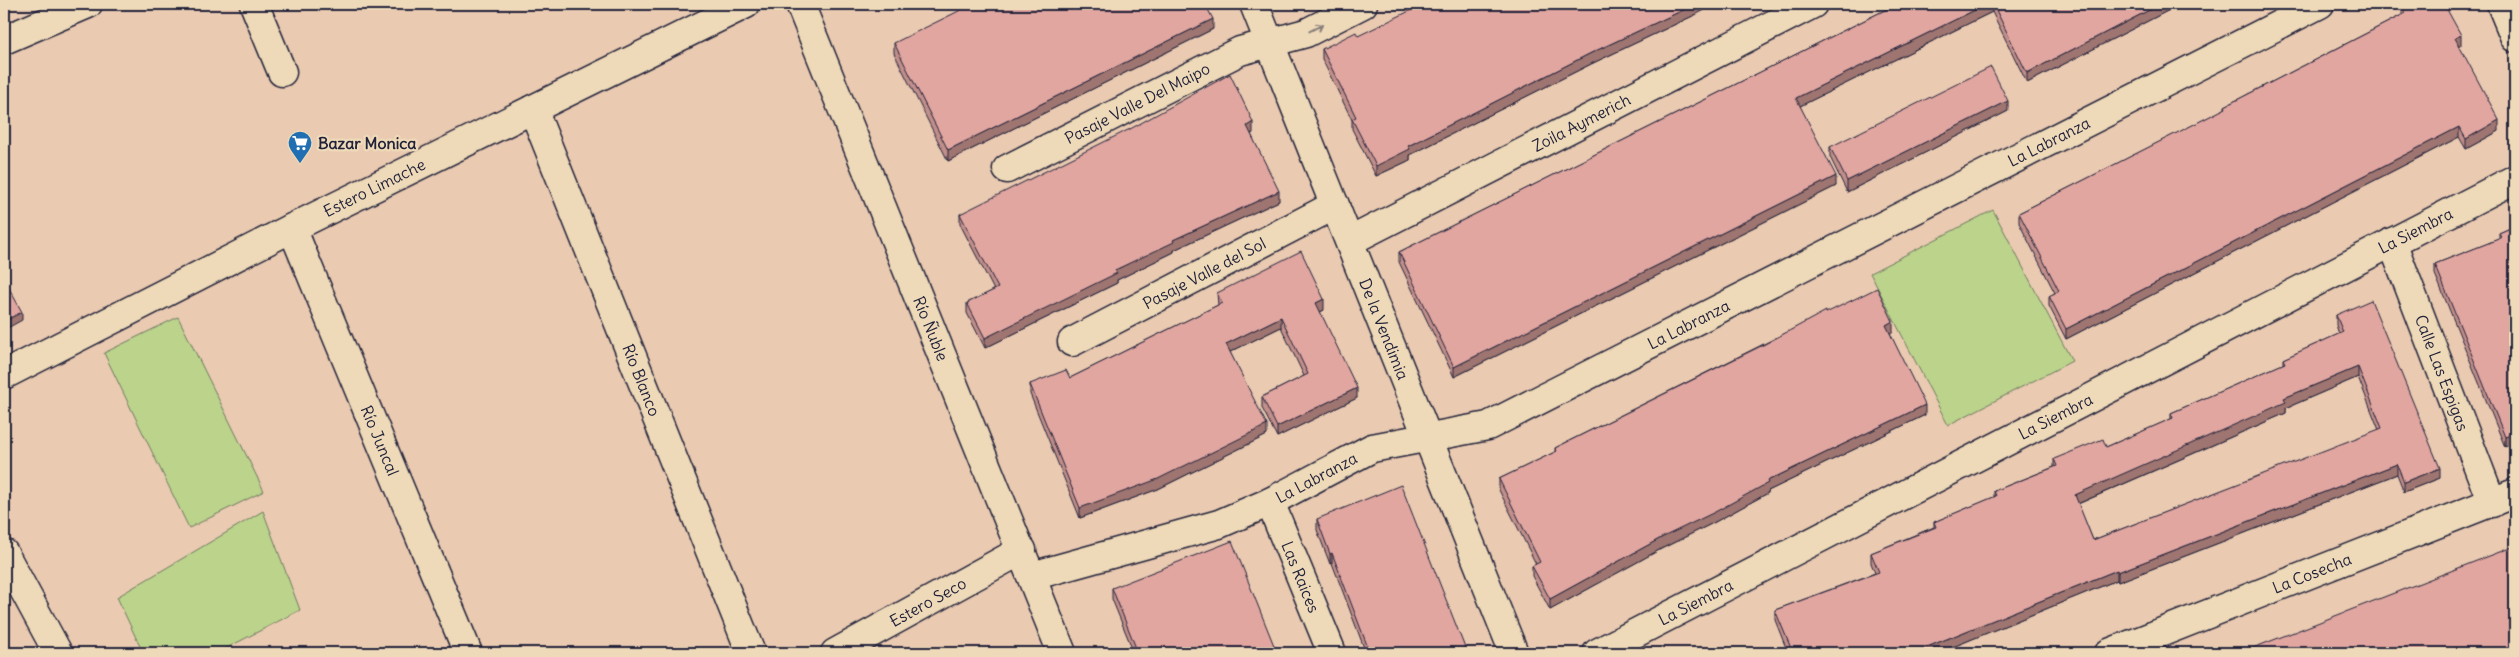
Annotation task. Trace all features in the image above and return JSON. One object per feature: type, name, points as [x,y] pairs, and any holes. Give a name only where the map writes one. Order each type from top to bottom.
[{"type":"street","points":[[4,40],[88,4]]},
{"type":"street","points":[[254,4],[282,72]]},
{"type":"street","name":"Estero Limache","points":[[4,375],[292,228],[746,4]]},
{"type":"street","name":"Río Ñuble","points":[[800,4],[1062,653]]},
{"type":"street","name":"De la Vendimia","points":[[1254,4],[1514,653]]},
{"type":"street","name":"Pasaje Valle Del Maipo","points":[[1007,169],[1230,56],[1306,33],[1363,4]]},
{"type":"street","name":"Zoila Aymerich","points":[[1350,241],[1813,4]]},
{"type":"street","name":"La Labranza","points":[[1032,576],[1219,524],[1270,502],[1372,448],[1488,426],[2320,4]]},
{"type":"street","points":[[2501,4],[2515,38]]},
{"type":"street","name":"Río Blanco","points":[[534,109],[751,653]]},
{"type":"street","name":"La Siembra","points":[[1597,653],[2515,178]]},
{"type":"street","name":"Pasaje Valle del Sol","points":[[1072,342],[1335,205]]},
{"type":"street","name":"Río Juncal","points":[[292,228],[468,653]]},
{"type":"street","name":"Calle Las Espigas","points":[[2392,242],[2503,498]]},
{"type":"street","name":"La Cosecha","points":[[2109,653],[2503,498]]},
{"type":"street","name":"Las Raices","points":[[1270,502],[1332,653]]},
{"type":"street","name":"Estero Seco","points":[[835,653],[1022,550]]},
{"type":"street","points":[[4,553],[58,653]]},
{"type":"green space","points":[[1993,210],[2072,361],[1948,425],[1870,273]]},
{"type":"green space","points":[[178,317],[264,491],[189,528],[104,353]]},
{"type":"green space","points":[[263,511],[300,610],[217,653],[143,653],[117,597]]},
{"type":"building","points":[[973,4],[1205,4],[1213,19],[948,150],[894,43]]},
{"type":"building","points":[[1424,4],[1696,4],[1591,53],[1408,146],[1410,149],[1376,166],[1352,119],[1356,117],[1322,49],[1356,32],[1358,36]]},
{"type":"building","points":[[1897,4],[1987,4],[1796,98],[1836,176],[1454,367],[1399,252]]},
{"type":"building","points":[[1993,4],[2161,4],[2027,73]]},
{"type":"building","points":[[2406,4],[2444,4],[2461,35],[2455,38],[2499,120],[2466,139],[2459,127],[2066,329],[2049,296],[2059,291],[2019,213],[2226,108],[2225,106],[2406,13],[2402,6]]},
{"type":"building","points":[[1991,67],[2008,101],[1847,181],[1830,147]]},
{"type":"building","points":[[1230,74],[1253,122],[1247,126],[1279,191],[1173,240],[1174,242],[1115,270],[1117,273],[985,338],[967,303],[998,288],[960,214],[1132,128]]},
{"type":"building","points":[[2515,226],[2515,433],[2505,437],[2435,264],[2501,238],[2499,233]]},
{"type":"building","points":[[1301,251],[1324,299],[1316,303],[1357,388],[1277,427],[1262,397],[1308,374],[1281,317],[1226,344],[1267,425],[1158,479],[1080,508],[1030,384],[1066,370],[1070,378],[1222,303],[1217,293]]},
{"type":"building","points":[[4,279],[22,312],[4,321]]},
{"type":"building","points":[[1877,288],[1893,321],[1886,325],[1925,405],[1767,481],[1768,483],[1715,512],[1661,538],[1550,599],[1532,566],[1540,562],[1499,479],[1557,451],[1555,448],[1763,345],[1826,311],[1826,313]]},
{"type":"building","points":[[2371,300],[2440,468],[2404,482],[2397,464],[2118,572],[2117,570],[1912,653],[1793,653],[1775,610],[1879,572],[1871,553],[1936,527],[1934,522],[1996,496],[1994,491],[2057,466],[2054,459],[2103,439],[2106,447],[2173,418],[2171,413],[2285,363],[2283,359],[2343,332],[2336,315]],"holes":[[[2358,367],[2382,428],[2093,540],[2075,495],[2286,402],[2284,398]]]},
{"type":"building","points":[[1401,485],[1467,653],[1370,653],[1332,553],[1330,554],[1317,519]]},
{"type":"building","points":[[1232,541],[1277,653],[1138,653],[1112,588]]},
{"type":"building","points":[[2515,546],[2515,653],[2240,653]]},
{"type":"place","name":"Bazar Monica","points":[[300,164]]}]
